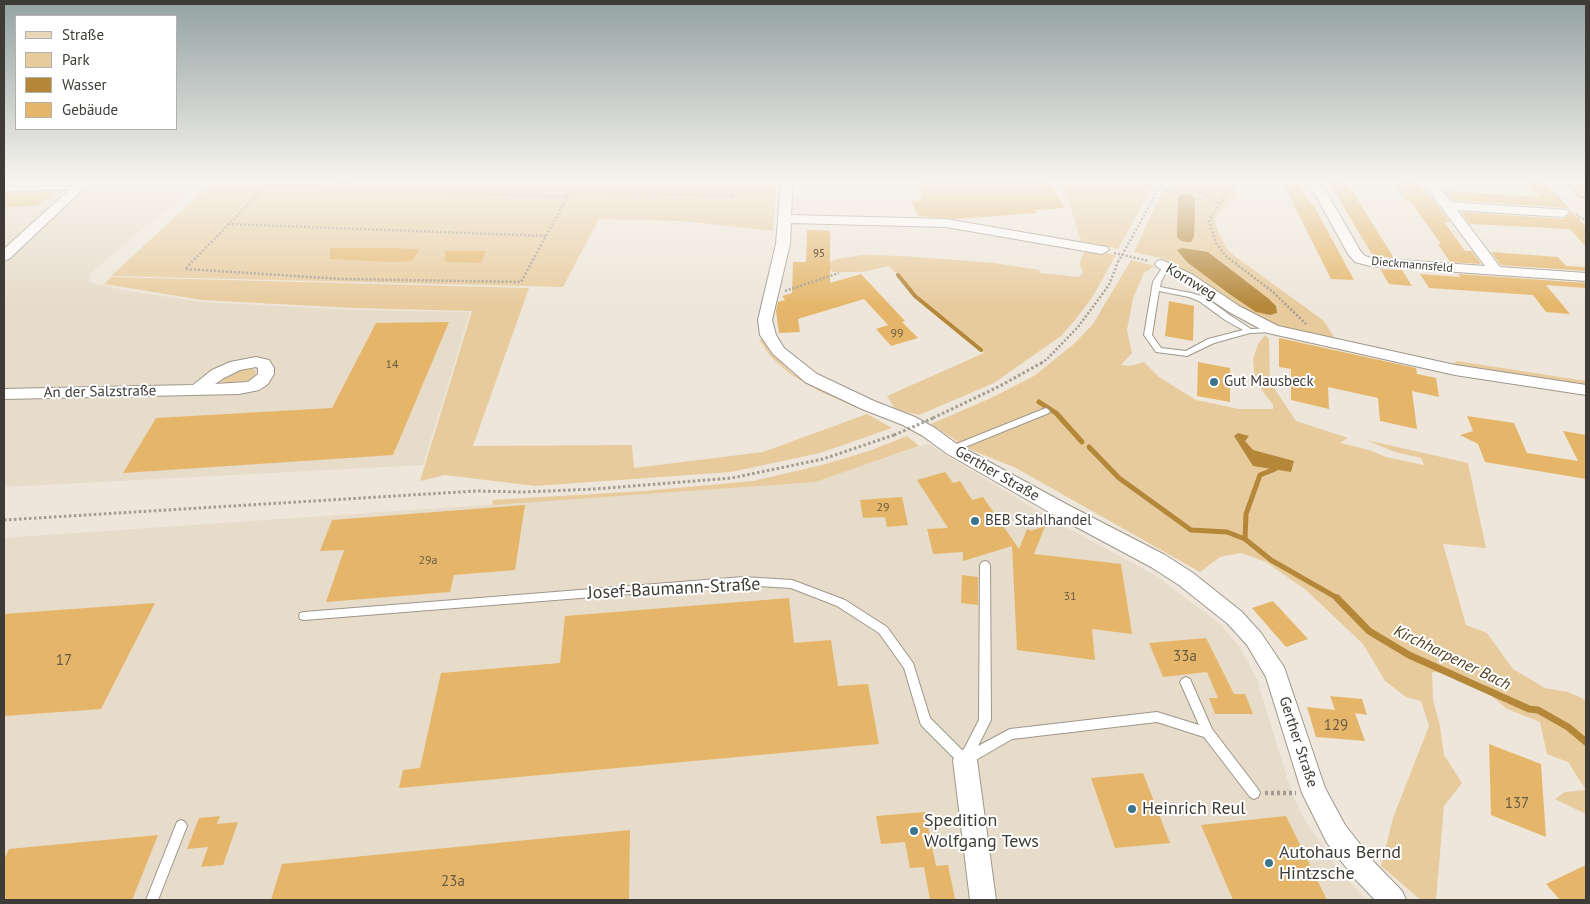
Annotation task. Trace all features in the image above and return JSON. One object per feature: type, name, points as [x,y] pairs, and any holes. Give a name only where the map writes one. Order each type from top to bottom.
[{"type":"street","points":[[4,256],[40,223]]},
{"type":"street","name":"Gerther Straße","points":[[785,223],[783,244],[770,295],[766,320],[768,335],[778,351],[794,366],[830,388],[909,421],[929,432],[952,449],[1061,510],[1158,561],[1186,579],[1235,618],[1254,639],[1276,674],[1314,793],[1336,834],[1365,871],[1393,900]]},
{"type":"street","points":[[947,223],[1102,250]]},
{"type":"street","name":"Dieckmannsfeld","points":[[1338,223],[1355,254],[1360,259],[1370,262],[1586,277]]},
{"type":"street","points":[[1461,223],[1496,271]]},
{"type":"street","name":"Kornweg","points":[[1166,266],[1234,310],[1273,330],[1454,370],[1586,390]]},
{"type":"street","name":"An der Salzstraße","points":[[4,394],[197,390]]},
{"type":"street","points":[[964,760],[983,900]]},
{"type":"lane","points":[[1166,266],[1156,288],[1148,335],[1158,350],[1186,354],[1211,341],[1250,331],[1273,330]]},
{"type":"lane","points":[[1156,288],[1202,299],[1250,331]]},
{"type":"lane","points":[[952,449],[1046,411]]},
{"type":"lane","points":[[964,760],[985,720],[985,565]]},
{"type":"lane","name":"Josef-Baumann-Straße","points":[[304,616],[743,582],[792,584],[841,603],[883,630],[909,666],[925,721],[964,760]]},
{"type":"lane","points":[[1186,682],[1208,733],[1254,792]]},
{"type":"lane","points":[[964,760],[1010,734],[1157,716],[1208,733]]},
{"type":"lane","points":[[152,900],[181,826]]},
{"type":"path","points":[[547,236],[228,224],[185,269],[343,279],[521,282],[547,236],[553,223]]},
{"type":"path","points":[[4,520],[476,491],[524,492],[595,489],[732,478],[824,459],[894,435],[1000,386],[1046,360],[1078,327],[1109,285],[1118,262],[1140,223]]},
{"type":"path","points":[[1210,223],[1216,243],[1226,257],[1290,308],[1306,323],[1318,340]]},
{"type":"path","name":"Kornweg","points":[[1102,250],[1166,266]]},
{"type":"path","points":[[770,295],[822,280],[839,273]]},
{"type":"path","points":[[1277,793],[1291,793]]},
{"type":"shaded area","points":[[4,223],[149,223],[91,273],[89,282],[124,290],[201,302],[351,310],[470,312],[423,465],[4,487]]},
{"type":"shaded area","points":[[928,444],[1051,519],[1158,577],[1220,624],[1239,646],[1257,679],[1291,791],[1304,819],[1342,873],[1366,900],[4,900],[4,538],[689,491],[818,480]]},
{"type":"green space","points":[[168,223],[597,223],[563,287],[111,276]]},
{"type":"green space","points":[[702,223],[774,223],[773,231]]},
{"type":"green space","points":[[1075,223],[1132,223],[1118,249],[1081,241]]},
{"type":"green space","points":[[1147,223],[1215,223],[1229,252],[1324,321],[1334,337],[1340,340],[1452,364],[1457,361],[1586,381],[1586,388],[1453,367],[1277,328],[1211,290],[1165,259],[1134,252]]},
{"type":"green space","points":[[1087,249],[1116,255],[1093,296],[1061,336],[994,383],[919,415],[895,409],[887,396],[984,353],[941,320],[889,266],[862,272],[832,272],[826,265],[836,259],[863,255],[902,256],[995,263],[1039,270],[1040,273],[1079,277],[1083,273],[1080,265],[1081,258]]},
{"type":"green space","points":[[1131,260],[1155,266],[1144,273],[1133,298],[1127,330],[1132,353],[1121,365],[1130,366],[1144,362],[1159,377],[1196,400],[1239,409],[1273,409],[1273,405],[1255,381],[1253,359],[1258,344],[1265,335],[1269,339],[1270,382],[1296,421],[1348,438],[1340,443],[1369,450],[1386,457],[1424,465],[1421,458],[1395,452],[1366,440],[1468,463],[1486,548],[1443,544],[1466,625],[1487,633],[1513,669],[1545,688],[1568,692],[1584,699],[1586,702],[1586,790],[1568,762],[1547,754],[1540,722],[1507,709],[1487,692],[1486,685],[1460,674],[1432,672],[1433,700],[1440,726],[1444,755],[1462,783],[1444,806],[1436,900],[1421,900],[1381,866],[1393,818],[1429,726],[1421,701],[1406,697],[1385,681],[1363,644],[1306,590],[1266,562],[1241,553],[1220,557],[1200,572],[1016,468],[967,448],[931,424],[991,398],[1034,376],[1075,343],[1093,324]]},
{"type":"green space","points":[[111,277],[529,288],[473,446],[632,445],[634,468],[763,452],[867,414],[892,428],[820,453],[731,472],[535,486],[445,475],[420,481],[472,311],[353,308],[202,300],[104,284]]},
{"type":"green space","points":[[759,339],[762,339],[770,352],[792,373],[861,408],[859,409],[819,391],[790,374],[771,357]]},
{"type":"green space","points":[[240,369],[253,369],[256,373],[250,380],[240,383],[220,381]]},
{"type":"green space","points":[[907,436],[919,446],[815,482],[493,505],[492,500],[644,491],[753,481],[822,465],[869,451]]},
{"type":"green space","points":[[1586,790],[1586,814],[1555,799],[1565,792]]},
{"type":"water","points":[[1177,223],[1194,223],[1194,237],[1191,242],[1181,241],[1177,237]]},
{"type":"water","points":[[1182,248],[1208,252],[1269,299],[1276,306],[1277,313],[1270,315],[1256,312],[1228,293],[1187,262],[1177,250]]},
{"type":"water","points":[[1238,433],[1249,436],[1245,441],[1253,450],[1294,461],[1291,472],[1253,466],[1234,436]]},
{"type":"building","points":[[1303,223],[1323,223],[1354,280],[1331,279]]},
{"type":"building","points":[[1353,223],[1372,223],[1394,258],[1373,256]]},
{"type":"building","points":[[1426,223],[1445,223],[1465,251],[1472,251],[1481,264],[1450,262],[1438,244],[1441,244]]},
{"type":"building","points":[[1582,223],[1586,227],[1586,247],[1570,229],[1470,224]]},
{"type":"building","points":[[807,230],[830,231],[830,283],[861,274],[905,321],[902,322],[918,338],[891,346],[876,329],[888,325],[864,299],[798,319],[800,332],[779,333],[776,311],[778,302],[785,300],[782,296],[792,293],[793,262],[806,262]]},
{"type":"building","points":[[330,248],[420,249],[412,261],[393,262],[330,259]]},
{"type":"building","points":[[445,251],[486,251],[481,263],[445,262]]},
{"type":"building","points":[[1491,252],[1558,257],[1566,266],[1586,267],[1586,271],[1501,265]]},
{"type":"building","points":[[1380,269],[1402,270],[1412,286],[1389,284]]},
{"type":"building","points":[[1420,274],[1461,277],[1458,274],[1586,283],[1586,288],[1546,285],[1570,314],[1546,312],[1533,295],[1429,288]]},
{"type":"building","points":[[1169,301],[1194,306],[1193,341],[1165,336]]},
{"type":"building","points":[[449,322],[393,455],[123,473],[156,418],[332,408],[376,323]]},
{"type":"building","points":[[1279,338],[1416,368],[1417,374],[1436,378],[1439,397],[1412,391],[1417,429],[1380,421],[1378,398],[1328,387],[1329,409],[1291,400],[1291,369],[1279,367]]},
{"type":"building","name":"Gut Mausbeck","points":[[1198,362],[1230,368],[1230,402],[1197,396]]},
{"type":"building","points":[[1467,416],[1514,423],[1527,453],[1578,461],[1563,431],[1586,435],[1586,479],[1485,462],[1478,444],[1460,435],[1473,431]]},
{"type":"building","points":[[945,472],[953,483],[960,481],[972,500],[983,497],[1019,549],[1027,529],[1031,531],[1045,526],[1034,554],[1121,564],[1132,634],[1092,629],[1095,660],[1017,650],[1012,546],[963,561],[963,552],[933,554],[927,529],[948,528],[917,480]]},
{"type":"building","points":[[902,497],[908,525],[887,527],[885,517],[863,518],[860,500]]},
{"type":"building","points":[[525,505],[515,570],[454,575],[450,592],[326,602],[344,550],[320,551],[332,520]]},
{"type":"building","points":[[962,575],[978,577],[978,605],[961,603]]},
{"type":"building","points":[[789,598],[794,643],[831,640],[838,686],[868,684],[879,744],[399,788],[403,770],[420,768],[441,673],[560,663],[565,616]]},
{"type":"building","points":[[1273,601],[1308,639],[1286,647],[1252,608]]},
{"type":"building","points":[[155,603],[101,709],[4,716],[4,614]]},
{"type":"building","points":[[1206,638],[1234,694],[1245,694],[1253,714],[1215,714],[1209,698],[1218,698],[1207,672],[1163,677],[1149,643]]},
{"type":"building","points":[[1330,696],[1362,699],[1367,715],[1355,713],[1365,741],[1316,737],[1307,707],[1335,710]]},
{"type":"building","points":[[1489,744],[1541,764],[1546,837],[1491,815]]},
{"type":"building","points":[[1143,773],[1170,843],[1115,848],[1091,778]]},
{"type":"building","points":[[925,812],[936,866],[948,865],[955,899],[930,900],[924,867],[910,868],[905,842],[881,844],[876,816]]},
{"type":"building","points":[[220,816],[217,824],[238,822],[223,865],[201,867],[208,847],[187,849],[199,818]]},
{"type":"building","points":[[1286,816],[1327,900],[1233,900],[1201,825]]},
{"type":"building","points":[[630,830],[629,900],[271,900],[282,864]]},
{"type":"building","points":[[158,835],[132,900],[4,900],[4,859],[9,849]]},
{"type":"building","points":[[1586,865],[1586,900],[1560,900],[1546,884]]},
{"type":"waterway","name":"Kirchharpener Bach","points":[[898,275],[915,296],[981,350]]},
{"type":"waterway","name":"Kirchharpener Bach","points":[[1039,402],[1056,413],[1082,442]]},
{"type":"waterway","name":"Kirchharpener Bach","points":[[1089,447],[1119,478],[1191,530],[1227,532],[1245,539]]},
{"type":"waterway","points":[[1245,539],[1246,514],[1260,475],[1275,469]]},
{"type":"waterway","name":"Kirchharpener Bach","points":[[1245,539],[1271,560],[1339,599]]},
{"type":"waterway","name":"Kirchharpener Bach","points":[[1337,598],[1369,631],[1409,655],[1529,709],[1538,710],[1568,727],[1586,742]]},
{"type":"place","name":"Gut Mausbeck","points":[[1214,382]]},
{"type":"place","name":"BEB Stahlhandel","points":[[975,521]]},
{"type":"place","name":"Heinrich Reul","points":[[1132,809]]},
{"type":"place","name":"Spedition Wolfgang Tews","points":[[914,831]]},
{"type":"place","name":"Autohaus Bernd Hintzsche","points":[[1269,863]]}]
